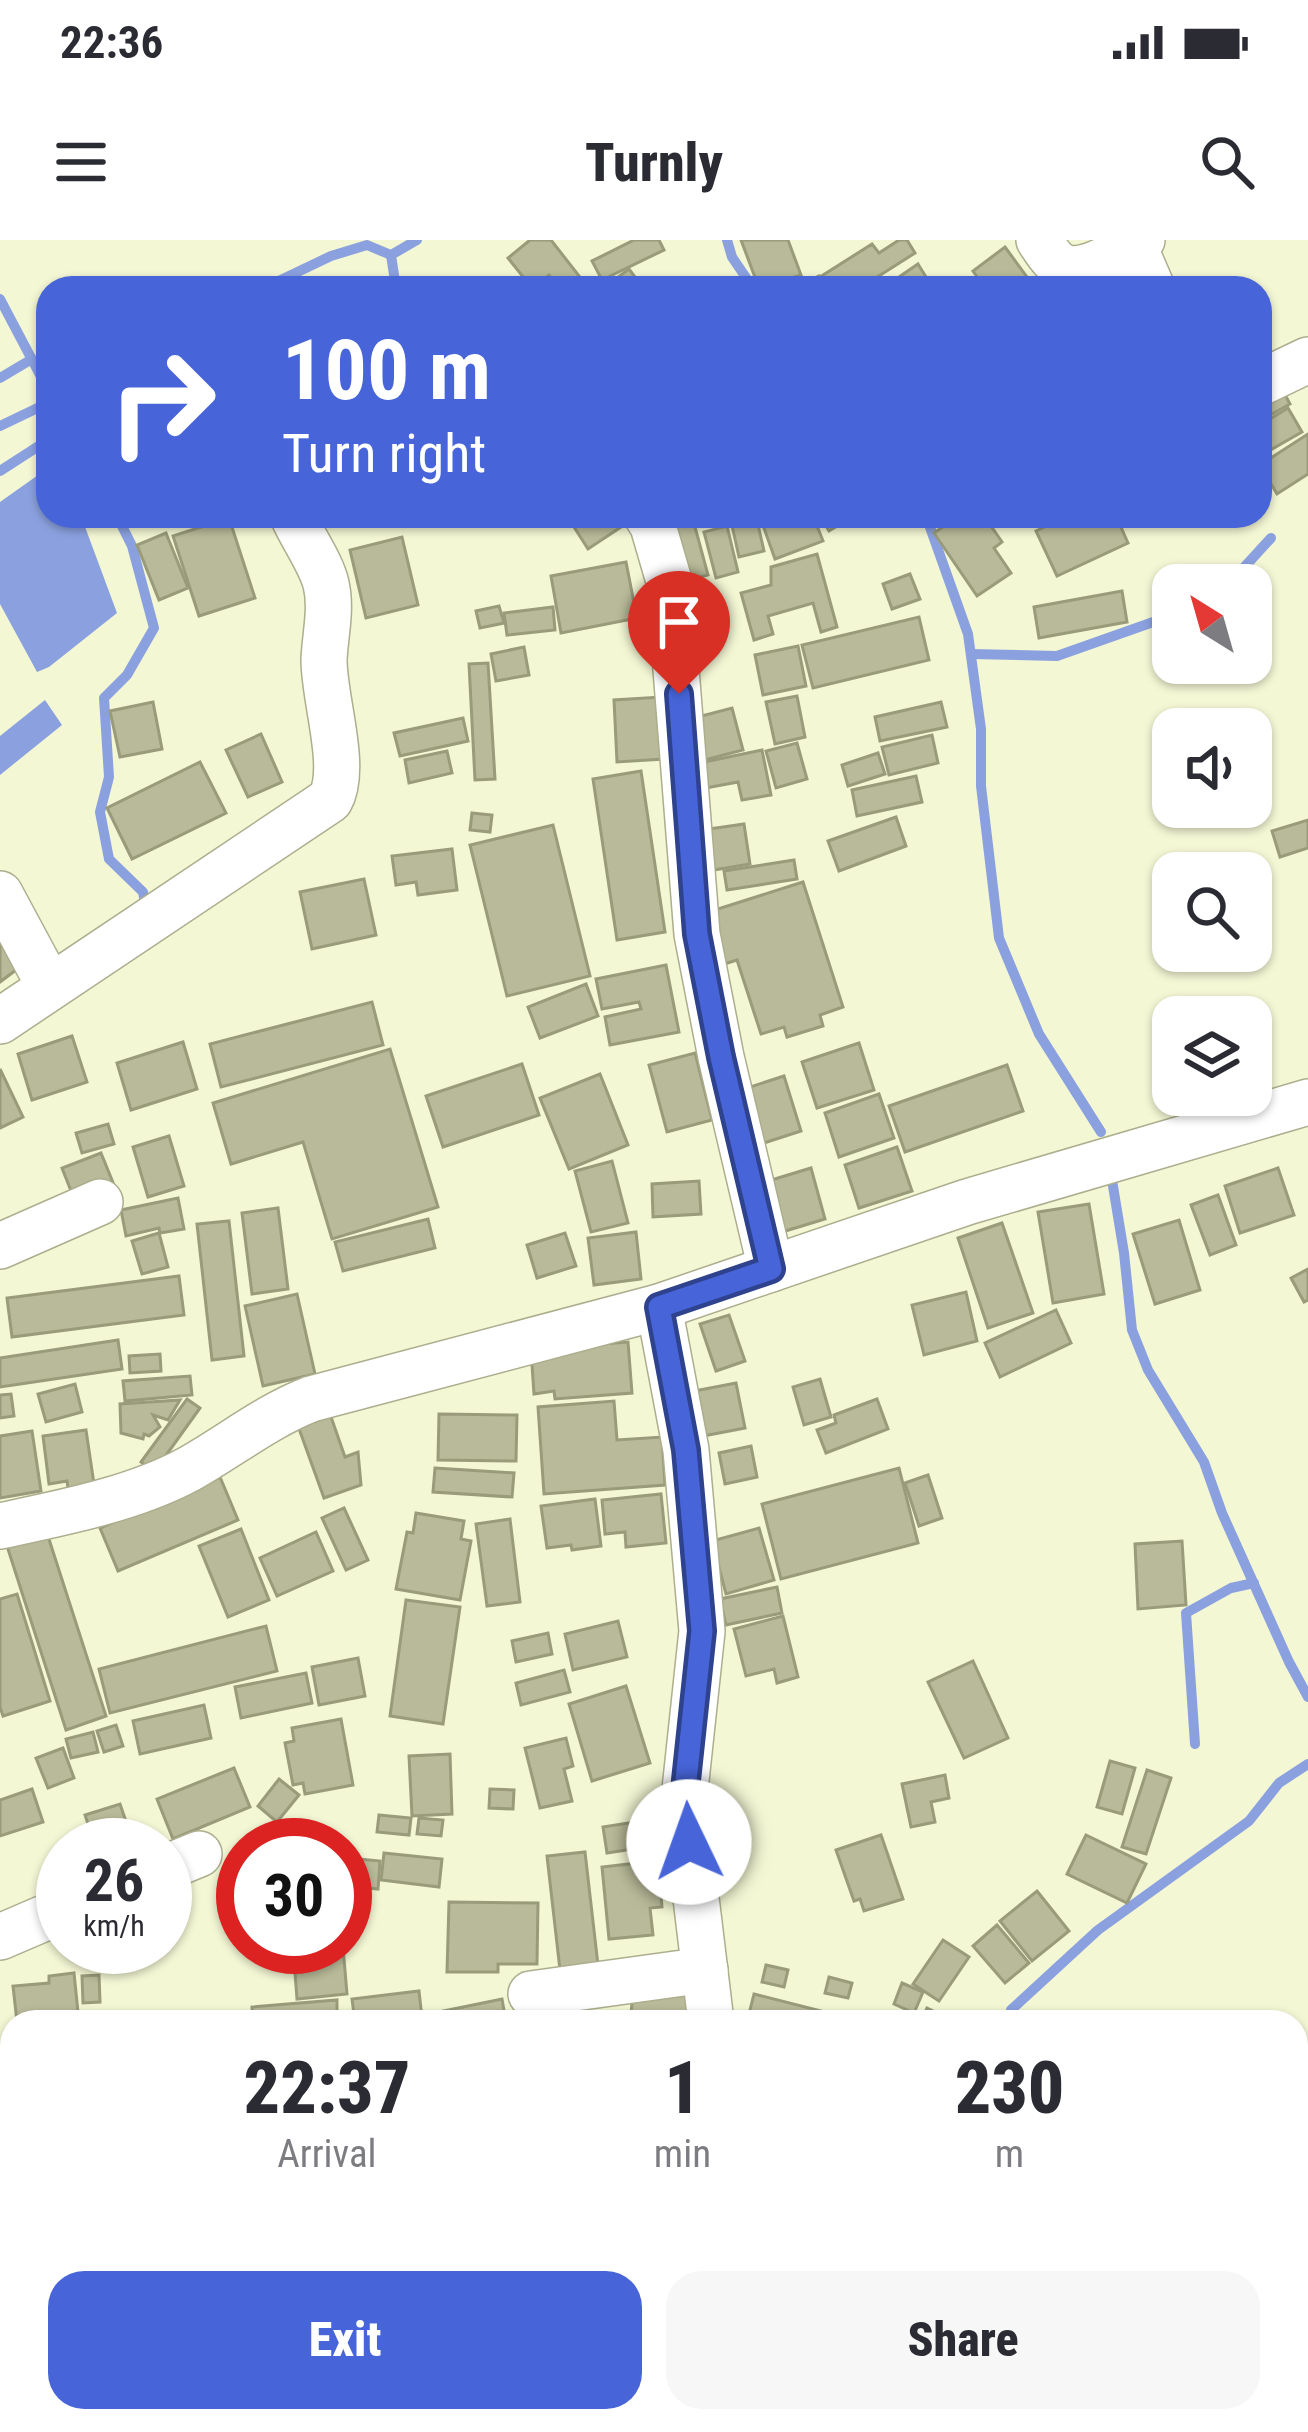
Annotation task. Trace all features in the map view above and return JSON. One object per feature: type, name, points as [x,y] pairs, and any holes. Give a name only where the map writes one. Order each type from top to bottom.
[{"type":"street","points":[[1039,240],[1055,261],[1068,268],[1092,264],[1137,242],[1148,276]]},
{"type":"street","points":[[1272,377],[1308,360]]},
{"type":"street","points":[[0,1021],[316,811],[337,788],[324,662],[329,597],[325,577],[299,528]]},
{"type":"street","points":[[654,528],[669,580],[697,934],[771,1269]]},
{"type":"street","points":[[0,894],[50,987]]},
{"type":"street","points":[[0,1526],[95,1505],[184,1471],[286,1409],[311,1400],[659,1307],[967,1202],[1308,1102]]},
{"type":"street","points":[[0,1246],[100,1202]]},
{"type":"street","points":[[659,1307],[686,1450],[702,1631],[684,1799],[710,2010]]},
{"type":"street","points":[[0,1937],[36,1922]]},
{"type":"street","points":[[531,1994],[705,1970]]},
{"type":"water","points":[[36,476],[36,528],[85,528],[117,613],[37,672],[0,604],[0,502]]},
{"type":"water","points":[[45,700],[62,725],[0,775],[0,736]]},
{"type":"building","points":[[530,240],[551,240],[579,276],[522,276],[508,258]]},
{"type":"building","points":[[634,240],[659,240],[664,250],[610,276],[600,276],[592,261]]},
{"type":"building","points":[[741,240],[788,240],[801,275],[754,276]]},
{"type":"building","points":[[907,240],[915,253],[879,276],[822,276],[872,244],[879,253]]},
{"type":"building","points":[[1005,247],[1026,276],[977,276],[973,271]]},
{"type":"building","points":[[918,264],[925,276],[900,276]]},
{"type":"building","points":[[1276,378],[1290,404],[1272,414],[1272,380]]},
{"type":"building","points":[[1288,408],[1302,432],[1272,449],[1272,418]]},
{"type":"building","points":[[1308,434],[1308,474],[1277,494],[1272,485],[1272,457]]},
{"type":"building","points":[[198,528],[232,528],[255,598],[199,616],[173,536]]},
{"type":"building","points":[[575,528],[620,528],[588,549]]},
{"type":"building","points":[[663,528],[695,528],[708,575],[678,583]]},
{"type":"building","points":[[727,528],[738,572],[716,578],[704,532]]},
{"type":"building","points":[[733,528],[759,528],[764,551],[739,557]]},
{"type":"building","points":[[764,528],[818,528],[823,541],[775,559]]},
{"type":"building","points":[[941,528],[992,528],[1002,542],[994,548],[1011,573],[977,596],[934,533]]},
{"type":"building","points":[[1121,528],[1128,543],[1057,576],[1036,531]]},
{"type":"building","points":[[166,533],[188,588],[159,600],[137,545]]},
{"type":"building","points":[[402,537],[418,605],[366,618],[350,550]]},
{"type":"building","points":[[817,554],[837,627],[821,632],[813,603],[768,616],[773,634],[754,640],[741,593],[771,585],[771,567]]},
{"type":"building","points":[[626,562],[637,618],[561,633],[551,576]]},
{"type":"building","points":[[910,574],[920,599],[892,609],[883,584]]},
{"type":"building","points":[[1122,591],[1127,622],[1039,638],[1034,607]]},
{"type":"building","points":[[499,606],[504,623],[480,628],[476,611]]},
{"type":"building","points":[[553,607],[555,630],[507,635],[504,613]]},
{"type":"building","points":[[919,617],[929,660],[813,688],[802,645]]},
{"type":"building","points":[[798,646],[806,686],[763,695],[755,655]]},
{"type":"building","points":[[524,647],[529,675],[496,681],[491,654]]},
{"type":"building","points":[[488,663],[495,779],[475,780],[469,664]]},
{"type":"building","points":[[797,696],[805,737],[775,744],[766,702]]},
{"type":"building","points":[[661,697],[664,759],[617,762],[614,700]]},
{"type":"building","points":[[153,702],[162,749],[120,757],[110,711]]},
{"type":"building","points":[[941,702],[947,727],[880,741],[875,717]]},
{"type":"building","points":[[732,708],[743,750],[697,762],[686,720]]},
{"type":"building","points":[[463,718],[468,741],[400,756],[394,733]]},
{"type":"building","points":[[261,734],[282,782],[248,797],[226,750]]},
{"type":"building","points":[[932,735],[938,763],[889,775],[882,747]]},
{"type":"building","points":[[797,743],[807,779],[776,788],[766,751]]},
{"type":"building","points":[[762,750],[771,795],[742,800],[738,782],[695,790],[690,765]]},
{"type":"building","points":[[447,751],[452,773],[409,783],[405,760]]},
{"type":"building","points":[[878,753],[885,774],[848,786],[842,765]]},
{"type":"building","points":[[200,762],[226,813],[132,859],[107,808]]},
{"type":"building","points":[[641,771],[665,932],[617,940],[593,779]]},
{"type":"building","points":[[916,776],[922,802],[857,816],[852,790]]},
{"type":"building","points":[[472,813],[492,815],[490,832],[470,830]]},
{"type":"building","points":[[896,817],[906,846],[839,871],[828,841]]},
{"type":"building","points":[[1308,820],[1308,848],[1280,857],[1272,831]]},
{"type":"building","points":[[744,824],[750,864],[708,871],[702,830]]},
{"type":"building","points":[[553,825],[590,976],[507,996],[470,845]]},
{"type":"building","points":[[452,849],[457,890],[418,895],[416,882],[396,885],[392,856]]},
{"type":"building","points":[[794,860],[797,879],[727,890],[724,871]]},
{"type":"building","points":[[364,879],[376,935],[312,949],[300,892]]},
{"type":"building","points":[[803,882],[843,1007],[820,1015],[823,1026],[787,1037],[784,1027],[761,1034],[737,960],[715,967],[699,915]]},
{"type":"building","points":[[0,937],[24,964],[0,982]]},
{"type":"building","points":[[666,965],[679,1032],[610,1045],[605,1017],[641,1009],[639,1002],[602,1009],[596,979]]},
{"type":"building","points":[[586,984],[598,1016],[540,1038],[528,1007]]},
{"type":"building","points":[[372,1002],[383,1045],[221,1087],[210,1044]]},
{"type":"building","points":[[72,1036],[87,1082],[32,1100],[18,1054]]},
{"type":"building","points":[[183,1042],[197,1089],[131,1110],[117,1063]]},
{"type":"building","points":[[859,1043],[874,1090],[817,1108],[802,1062]]},
{"type":"building","points":[[390,1049],[438,1207],[332,1239],[303,1142],[231,1164],[213,1103]]},
{"type":"building","points":[[695,1053],[712,1120],[667,1132],[649,1065]]},
{"type":"building","points":[[522,1064],[539,1115],[443,1147],[426,1096]]},
{"type":"building","points":[[1007,1065],[1023,1111],[905,1152],[889,1106]]},
{"type":"building","points":[[0,1069],[23,1117],[0,1128]]},
{"type":"building","points":[[600,1074],[628,1145],[569,1169],[540,1098]]},
{"type":"building","points":[[784,1076],[801,1131],[758,1145],[741,1090]]},
{"type":"building","points":[[879,1094],[894,1138],[839,1157],[825,1113]]},
{"type":"building","points":[[108,1124],[114,1144],[82,1153],[76,1133]]},
{"type":"building","points":[[169,1136],[184,1186],[148,1197],[133,1147]]},
{"type":"building","points":[[897,1147],[912,1191],[859,1208],[845,1165]]},
{"type":"building","points":[[101,1153],[116,1190],[77,1206],[62,1168]]},
{"type":"building","points":[[612,1161],[628,1223],[591,1232],[575,1171]]},
{"type":"building","points":[[811,1168],[825,1219],[782,1232],[768,1181]]},
{"type":"building","points":[[1278,1168],[1294,1215],[1240,1233],[1225,1186]]},
{"type":"building","points":[[699,1181],[701,1214],[653,1217],[652,1184]]},
{"type":"building","points":[[1218,1195],[1236,1245],[1210,1255],[1191,1205]]},
{"type":"building","points":[[178,1198],[184,1229],[160,1233],[159,1228],[126,1236],[121,1210]]},
{"type":"building","points":[[1089,1204],[1104,1294],[1053,1303],[1038,1212]]},
{"type":"building","points":[[278,1208],[288,1289],[252,1294],[242,1213]]},
{"type":"building","points":[[428,1219],[435,1248],[343,1271],[335,1242]]},
{"type":"building","points":[[1179,1220],[1200,1290],[1155,1304],[1133,1234]]},
{"type":"building","points":[[229,1221],[244,1356],[212,1360],[197,1224]]},
{"type":"building","points":[[1002,1223],[1033,1313],[988,1328],[958,1238]]},
{"type":"building","points":[[636,1232],[641,1279],[594,1285],[588,1238]]},
{"type":"building","points":[[159,1233],[168,1267],[142,1274],[132,1241]]},
{"type":"building","points":[[565,1233],[576,1266],[537,1278],[527,1245]]},
{"type":"building","points":[[1308,1269],[1308,1300],[1304,1302],[1291,1278]]},
{"type":"building","points":[[179,1276],[184,1315],[12,1337],[7,1298]]},
{"type":"building","points":[[966,1292],[977,1341],[924,1355],[912,1305]]},
{"type":"building","points":[[297,1294],[315,1374],[263,1386],[245,1306]]},
{"type":"building","points":[[1056,1310],[1071,1343],[1000,1377],[985,1343]]},
{"type":"building","points":[[729,1315],[745,1361],[716,1371],[700,1324]]},
{"type":"building","points":[[118,1340],[122,1369],[0,1387],[0,1358]]},
{"type":"building","points":[[628,1342],[632,1393],[555,1399],[554,1391],[534,1394],[531,1350]]},
{"type":"building","points":[[160,1354],[161,1371],[130,1373],[129,1356]]},
{"type":"building","points":[[190,1376],[192,1395],[125,1401],[123,1381]]},
{"type":"building","points":[[820,1379],[831,1417],[804,1425],[793,1387]]},
{"type":"building","points":[[736,1383],[745,1428],[693,1438],[684,1393]]},
{"type":"building","points":[[75,1384],[82,1412],[46,1422],[38,1394]]},
{"type":"building","points":[[11,1394],[14,1416],[0,1418],[0,1395]]},
{"type":"building","points":[[187,1399],[200,1408],[154,1472],[141,1462]]},
{"type":"building","points":[[877,1399],[888,1429],[826,1453],[817,1430],[836,1423],[834,1415]]},
{"type":"building","points":[[180,1400],[168,1420],[153,1415],[160,1427],[149,1436],[144,1434],[143,1439],[121,1433],[120,1404]]},
{"type":"building","points":[[614,1401],[617,1440],[662,1437],[665,1485],[544,1494],[538,1407]]},
{"type":"building","points":[[330,1414],[345,1457],[358,1452],[361,1485],[324,1498],[298,1426]]},
{"type":"building","points":[[439,1414],[517,1415],[516,1461],[438,1460]]},
{"type":"building","points":[[86,1430],[94,1484],[68,1488],[67,1481],[49,1484],[43,1436]]},
{"type":"building","points":[[32,1431],[41,1491],[0,1498],[0,1436]]},
{"type":"building","points":[[751,1446],[757,1477],[725,1484],[719,1453]]},
{"type":"building","points":[[435,1468],[514,1473],[512,1497],[433,1492]]},
{"type":"building","points":[[899,1468],[918,1543],[781,1579],[762,1504]]},
{"type":"building","points":[[928,1475],[942,1518],[919,1526],[905,1483]]},
{"type":"building","points":[[220,1477],[238,1520],[118,1571],[100,1528]]},
{"type":"building","points":[[661,1494],[666,1543],[626,1547],[625,1532],[605,1534],[602,1500]]},
{"type":"building","points":[[595,1499],[601,1546],[547,1548],[541,1506]]},
{"type":"building","points":[[344,1508],[368,1560],[346,1570],[322,1518]]},
{"type":"building","points":[[416,1513],[464,1521],[461,1539],[471,1541],[460,1600],[396,1589],[407,1532],[413,1533]]},
{"type":"building","points":[[510,1519],[520,1602],[487,1606],[476,1524]]},
{"type":"building","points":[[759,1528],[774,1580],[726,1594],[712,1541]]},
{"type":"building","points":[[241,1529],[269,1600],[228,1617],[199,1546]]},
{"type":"building","points":[[316,1532],[333,1571],[277,1596],[260,1558]]},
{"type":"building","points":[[47,1533],[106,1716],[66,1730],[7,1546]]},
{"type":"building","points":[[1182,1541],[1186,1605],[1138,1609],[1135,1544]]},
{"type":"building","points":[[777,1587],[782,1613],[726,1625],[720,1599]]},
{"type":"building","points":[[17,1594],[50,1701],[3,1716],[0,1599]]},
{"type":"building","points":[[406,1600],[460,1607],[443,1724],[390,1716]]},
{"type":"building","points":[[783,1616],[798,1677],[777,1683],[774,1669],[746,1676],[734,1629]]},
{"type":"building","points":[[618,1621],[627,1657],[573,1670],[565,1634]]},
{"type":"building","points":[[266,1626],[277,1671],[110,1713],[99,1669]]},
{"type":"building","points":[[548,1633],[552,1654],[516,1662],[512,1641]]},
{"type":"building","points":[[358,1658],[365,1696],[319,1705],[312,1667]]},
{"type":"building","points":[[973,1661],[1008,1738],[964,1758],[928,1682]]},
{"type":"building","points":[[564,1670],[570,1692],[521,1705],[516,1683]]},
{"type":"building","points":[[306,1673],[312,1703],[241,1718],[235,1687]]},
{"type":"building","points":[[626,1686],[650,1763],[592,1781],[569,1704]]},
{"type":"building","points":[[204,1705],[211,1738],[140,1754],[133,1721]]},
{"type":"building","points":[[341,1719],[353,1785],[305,1794],[303,1783],[293,1785],[285,1743],[294,1741],[292,1728]]},
{"type":"building","points":[[116,1725],[123,1746],[104,1752],[97,1731]]},
{"type":"building","points":[[93,1732],[98,1752],[71,1758],[66,1739]]},
{"type":"building","points":[[566,1738],[573,1766],[564,1769],[572,1801],[540,1808],[525,1748]]},
{"type":"building","points":[[63,1748],[74,1778],[48,1788],[36,1758]]},
{"type":"building","points":[[450,1754],[452,1814],[412,1816],[409,1756]]},
{"type":"building","points":[[1110,1761],[1135,1768],[1122,1814],[1097,1807]]},
{"type":"building","points":[[234,1768],[250,1807],[192,1831],[192,1818],[165,1818],[157,1799]]},
{"type":"building","points":[[1147,1770],[1171,1778],[1146,1854],[1122,1847]]},
{"type":"building","points":[[945,1775],[949,1798],[931,1802],[935,1822],[911,1827],[902,1784]]},
{"type":"building","points":[[279,1779],[299,1795],[280,1818],[272,1818],[258,1806]]},
{"type":"building","points":[[32,1789],[42,1818],[0,1836],[0,1800]]},
{"type":"building","points":[[490,1789],[514,1790],[513,1809],[489,1808]]},
{"type":"building","points":[[120,1804],[125,1818],[86,1818]]},
{"type":"building","points":[[379,1815],[411,1818],[409,1835],[377,1832]]},
{"type":"building","points":[[667,1817],[671,1843],[607,1853],[603,1827]]},
{"type":"building","points":[[419,1818],[443,1820],[441,1836],[417,1834]]},
{"type":"building","points":[[881,1835],[903,1899],[864,1911],[860,1899],[854,1901],[836,1850]]},
{"type":"building","points":[[1086,1835],[1146,1864],[1127,1903],[1067,1874]]},
{"type":"building","points":[[585,1852],[598,1965],[560,1970],[547,1856]]},
{"type":"building","points":[[384,1853],[442,1859],[439,1887],[381,1880]]},
{"type":"building","points":[[372,1860],[380,1861],[378,1889],[372,1888]]},
{"type":"building","points":[[646,1862],[647,1873],[659,1872],[662,1907],[650,1908],[653,1935],[609,1939],[602,1867]]},
{"type":"building","points":[[1037,1891],[1069,1931],[1032,1961],[1000,1921]]},
{"type":"building","points":[[449,1902],[538,1903],[537,1964],[498,1964],[498,1972],[447,1972]]},
{"type":"building","points":[[997,1925],[1029,1963],[1005,1983],[973,1946]]},
{"type":"building","points":[[943,1940],[969,1957],[939,2001],[913,1984]]},
{"type":"building","points":[[766,1965],[788,1970],[784,1987],[762,1982]]},
{"type":"building","points":[[74,1974],[78,2010],[16,2010],[13,1986],[49,1983],[49,1976]]},
{"type":"building","points":[[295,1974],[345,1974],[347,1994],[297,1999]]},
{"type":"building","points":[[99,1975],[100,2002],[83,2003],[82,1976]]},
{"type":"building","points":[[829,1977],[852,1983],[848,1998],[825,1993]]},
{"type":"building","points":[[902,1983],[923,1992],[915,2010],[894,2004]]},
{"type":"building","points":[[634,1985],[696,1992],[694,2010],[631,2010]]},
{"type":"building","points":[[419,1991],[421,2010],[353,2010],[352,1999]]},
{"type":"building","points":[[754,1994],[817,2010],[750,2010]]},
{"type":"building","points":[[502,1999],[504,2010],[448,2010]]},
{"type":"building","points":[[337,2000],[337,2010],[252,2007]]},
{"type":"waterway","points":[[394,276],[391,255],[417,240]]},
{"type":"waterway","points":[[727,240],[745,276]]},
{"type":"waterway","points":[[289,276],[367,245],[391,255]]},
{"type":"waterway","points":[[0,299],[36,367]]},
{"type":"waterway","points":[[0,378],[32,359]]},
{"type":"waterway","points":[[0,426],[36,409]]},
{"type":"waterway","points":[[0,471],[36,448]]},
{"type":"waterway","points":[[123,528],[154,628],[127,675],[104,698],[109,777],[100,812],[109,859],[143,892],[146,908]]},
{"type":"waterway","points":[[930,528],[968,634],[999,938],[1039,1034],[1101,1132]]},
{"type":"waterway","points":[[1247,564],[1271,538]]},
{"type":"waterway","points":[[971,654],[1057,656],[1152,622]]},
{"type":"waterway","points":[[1112,1180],[1132,1330],[1148,1370],[1204,1462],[1222,1513],[1308,1697]]},
{"type":"waterway","points":[[1195,1744],[1186,1613],[1231,1588],[1254,1583]]},
{"type":"waterway","points":[[1011,2010],[1098,1930],[1249,1821],[1279,1783],[1308,1764]]},
{"type":"route","points":[[679,694],[697,934],[771,1269],[659,1307],[686,1450],[702,1631],[684,1799],[689,1842]]}]
